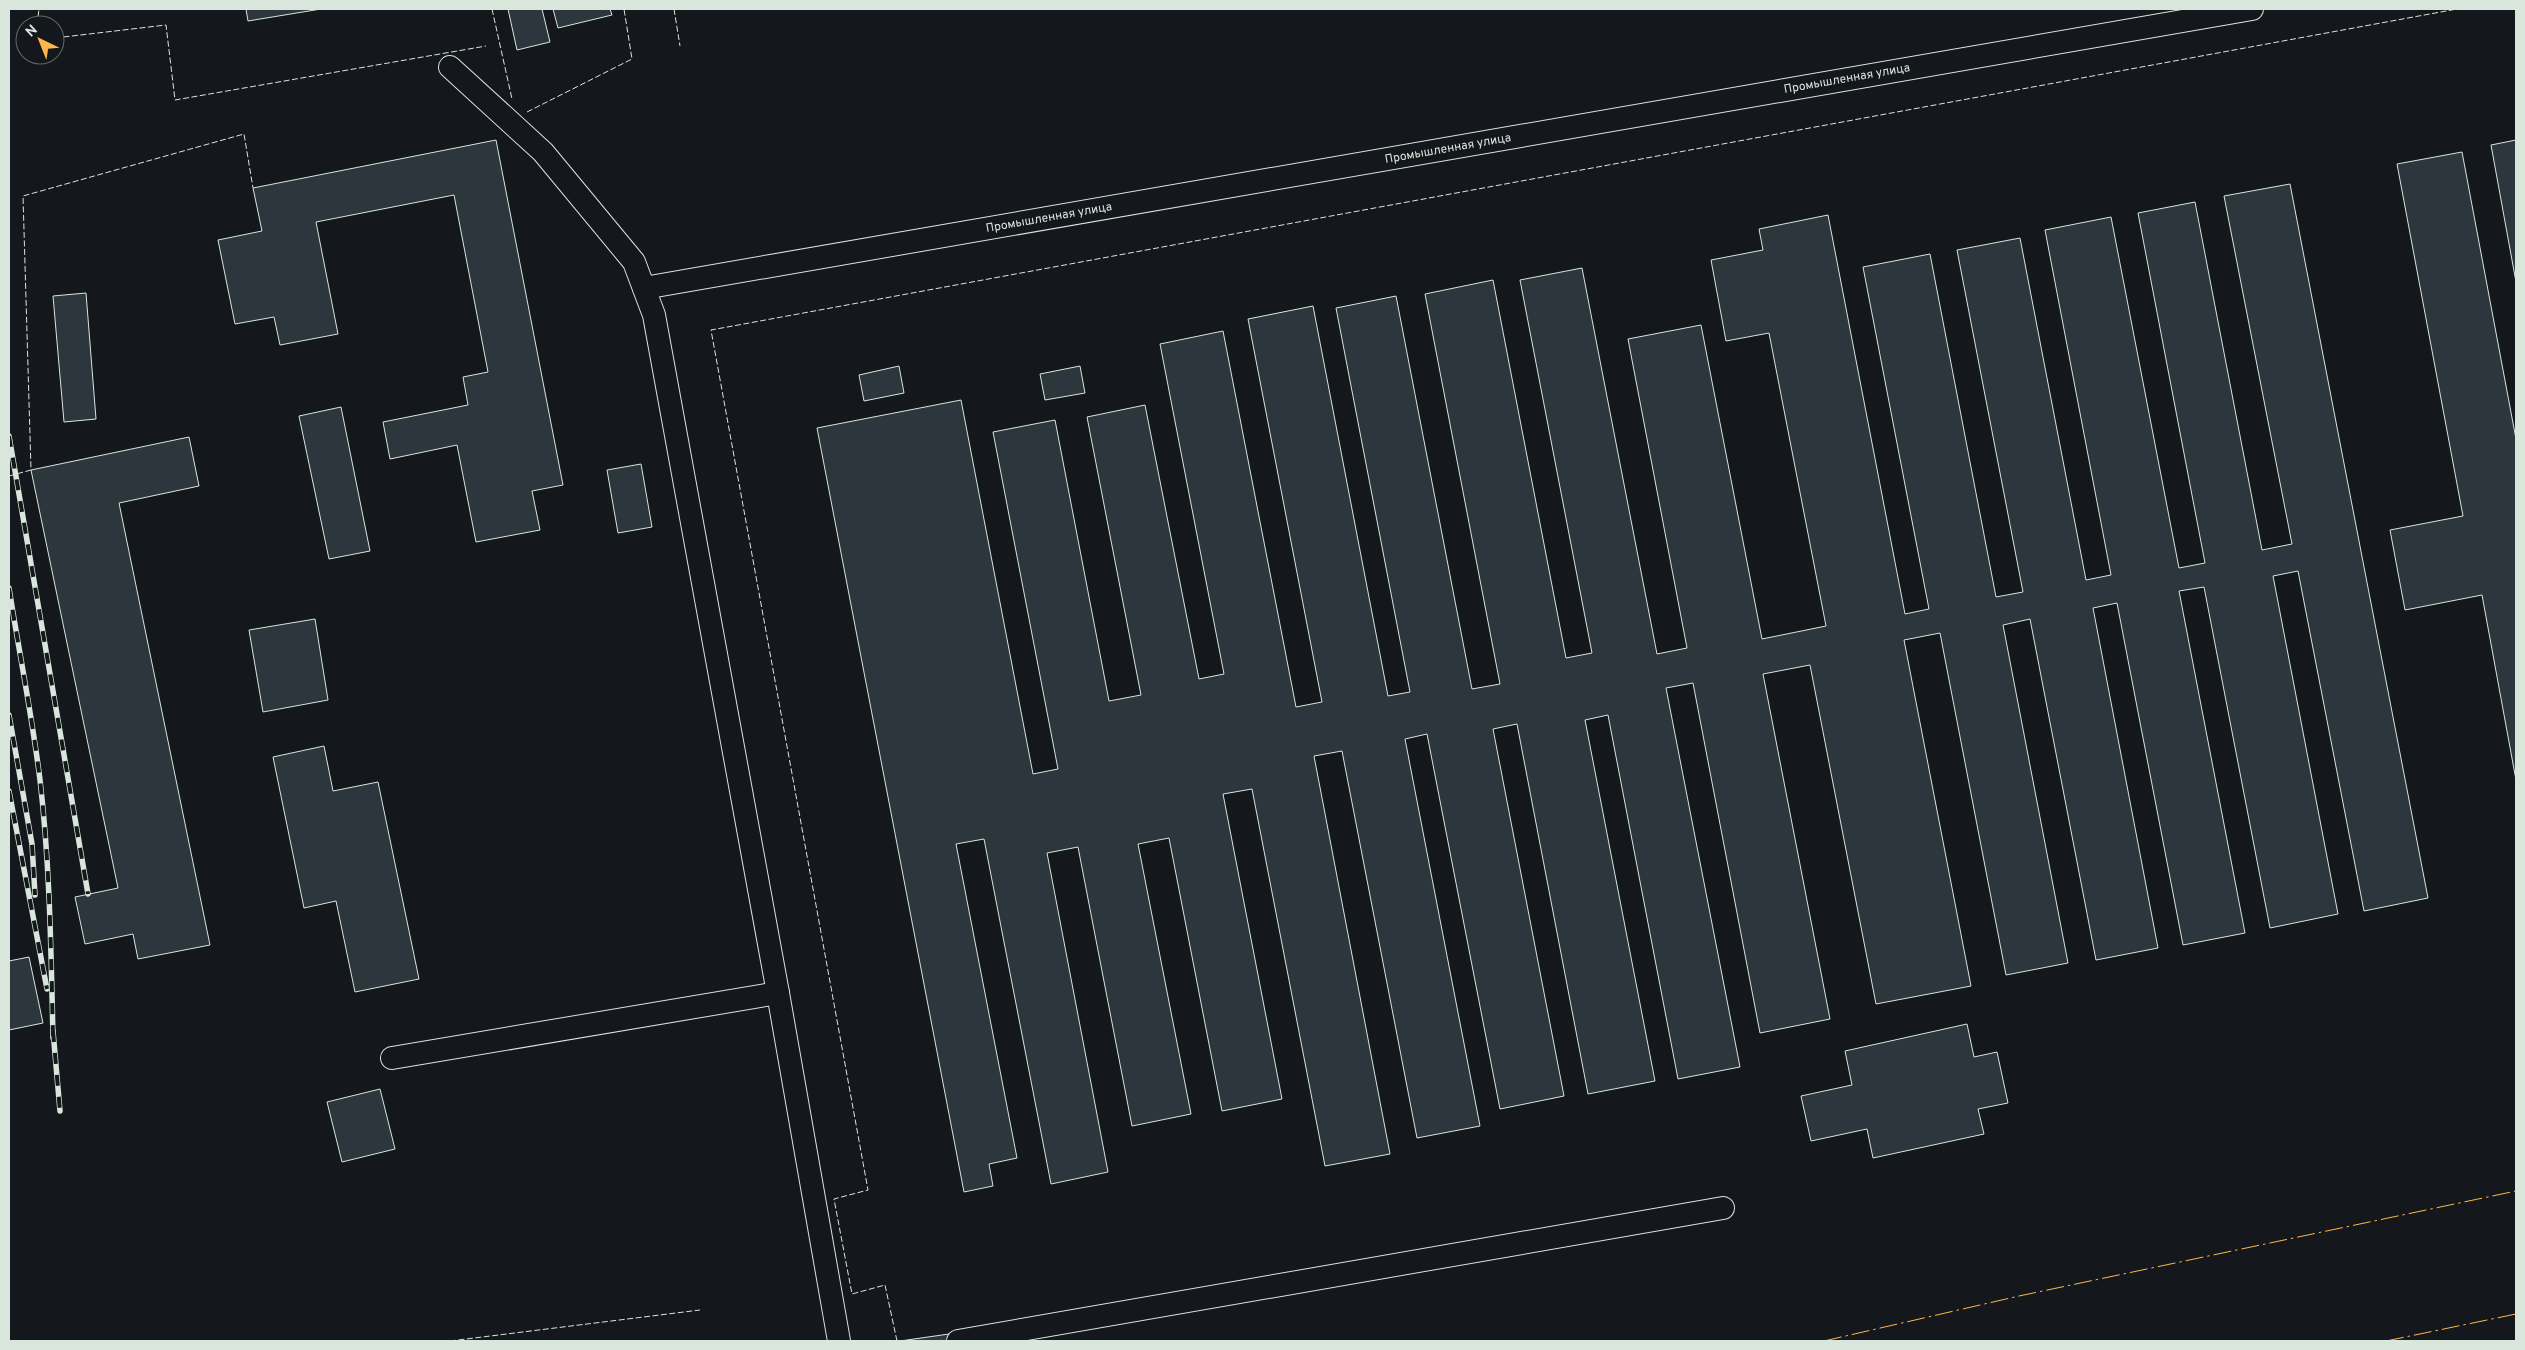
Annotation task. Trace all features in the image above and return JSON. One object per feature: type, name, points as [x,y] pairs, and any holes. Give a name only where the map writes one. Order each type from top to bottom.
[{"type":"street","name":"Промышленная улица","points":[[644,288],[2252,9]]},
{"type":"street","points":[[450,67],[543,152],[634,262],[656,325],[778,993],[839,1341]]},
{"type":"street","points":[[392,1058],[778,993]]},
{"type":"street","points":[[958,1341],[1723,1208]]},
{"type":"building","points":[[246,9],[321,9],[248,21]]},
{"type":"building","points":[[508,9],[542,9],[550,42],[517,50]]},
{"type":"building","points":[[553,9],[610,9],[612,15],[558,28]]},
{"type":"building","points":[[496,140],[563,485],[532,491],[540,530],[476,542],[457,445],[390,459],[383,422],[468,405],[463,377],[488,372],[454,195],[316,222],[338,334],[280,345],[274,317],[235,324],[218,240],[262,231],[253,188]]},
{"type":"building","points":[[2516,140],[2516,282],[2491,145]]},
{"type":"building","points":[[2462,152],[2516,439],[2516,780],[2482,595],[2405,610],[2390,530],[2463,516],[2397,164]]},
{"type":"building","points":[[2290,184],[2428,898],[2364,911],[2298,571],[2273,576],[2338,914],[2270,928],[2204,587],[2179,591],[2245,933],[2183,945],[2117,603],[2093,608],[2158,948],[2096,960],[2030,619],[2003,625],[2068,963],[2006,975],[1940,633],[1904,640],[1971,986],[1876,1004],[1810,665],[1763,674],[1830,1019],[1760,1033],[1693,683],[1666,688],[1740,1067],[1678,1079],[1608,715],[1585,720],[1655,1081],[1588,1094],[1517,724],[1493,729],[1564,1096],[1500,1109],[1427,734],[1405,739],[1480,1126],[1417,1138],[1342,751],[1314,756],[1390,1154],[1325,1166],[1252,789],[1223,794],[1282,1099],[1222,1111],[1169,838],[1138,844],[1191,1114],[1132,1126],[1078,847],[1047,853],[1108,1172],[1051,1184],[984,839],[956,844],[1017,1158],[989,1164],[993,1186],[964,1192],[817,428],[961,400],[1033,774],[1058,769],[993,432],[1055,420],[1109,701],[1141,695],[1087,417],[1145,405],[1199,679],[1224,674],[1160,344],[1223,331],[1296,707],[1322,702],[1248,319],[1313,306],[1388,696],[1410,692],[1336,308],[1396,296],[1472,689],[1500,684],[1425,294],[1493,280],[1566,658],[1592,653],[1520,280],[1582,268],[1657,654],[1687,648],[1628,339],[1701,325],[1762,639],[1826,626],[1769,333],[1726,341],[1711,260],[1763,250],[1759,229],[1828,215],[1905,614],[1929,609],[1863,267],[1930,254],[1996,597],[2023,592],[1957,250],[2020,238],[2086,580],[2111,575],[2045,230],[2111,217],[2179,568],[2205,563],[2138,213],[2195,202],[2262,550],[2292,544],[2224,196]]},
{"type":"building","points":[[86,293],[96,419],[64,422],[53,296]]},
{"type":"building","points":[[899,366],[904,393],[864,401],[859,375]]},
{"type":"building","points":[[1080,366],[1085,393],[1045,400],[1040,374]]},
{"type":"building","points":[[341,407],[370,551],[329,559],[299,416]]},
{"type":"building","points":[[189,437],[199,486],[119,503],[210,945],[138,959],[133,934],[85,944],[75,897],[118,888],[31,470]]},
{"type":"building","points":[[641,464],[652,527],[618,533],[607,470]]},
{"type":"building","points":[[315,619],[328,700],[263,712],[249,630]]},
{"type":"building","points":[[324,746],[333,791],[378,782],[419,979],[355,992],[336,901],[304,908],[273,757]]},
{"type":"building","points":[[29,957],[43,1023],[9,1030],[9,961]]},
{"type":"building","points":[[1967,1024],[1974,1057],[1997,1052],[2008,1103],[1978,1109],[1984,1134],[1873,1158],[1867,1129],[1811,1141],[1801,1096],[1852,1085],[1845,1051]]},
{"type":"building","points":[[380,1089],[395,1149],[342,1162],[327,1102]]},
{"type":"building","points":[[949,1334],[950,1341],[900,1341]]},
{"type":"railway","points":[[9,436],[88,894]]},
{"type":"railway","points":[[9,588],[40,780],[46,844],[53,1038]]},
{"type":"railway","points":[[9,715],[32,844],[35,895]]},
{"type":"railway","points":[[9,791],[47,989]]},
{"type":"railway","points":[[53,1031],[60,1111]]},
{"type":"fence","points":[[38,15],[39,9]]},
{"type":"fence","points":[[492,9],[512,99]]},
{"type":"fence","points":[[527,112],[632,59],[624,9]]},
{"type":"fence","points":[[674,9],[680,46]]},
{"type":"fence","points":[[897,1341],[885,1285],[852,1294],[834,1199],[868,1190],[711,330],[2457,9]]},
{"type":"fence","points":[[65,37],[166,25],[175,100],[486,46]]},
{"type":"fence","points":[[9,476],[31,470],[23,196],[244,134],[253,188]]},
{"type":"fence","points":[[450,1341],[700,1310]]},
{"type":"power","points":[[1824,1341],[2019,1296],[2516,1191]]},
{"type":"power","points":[[2386,1341],[2516,1314]]}]
